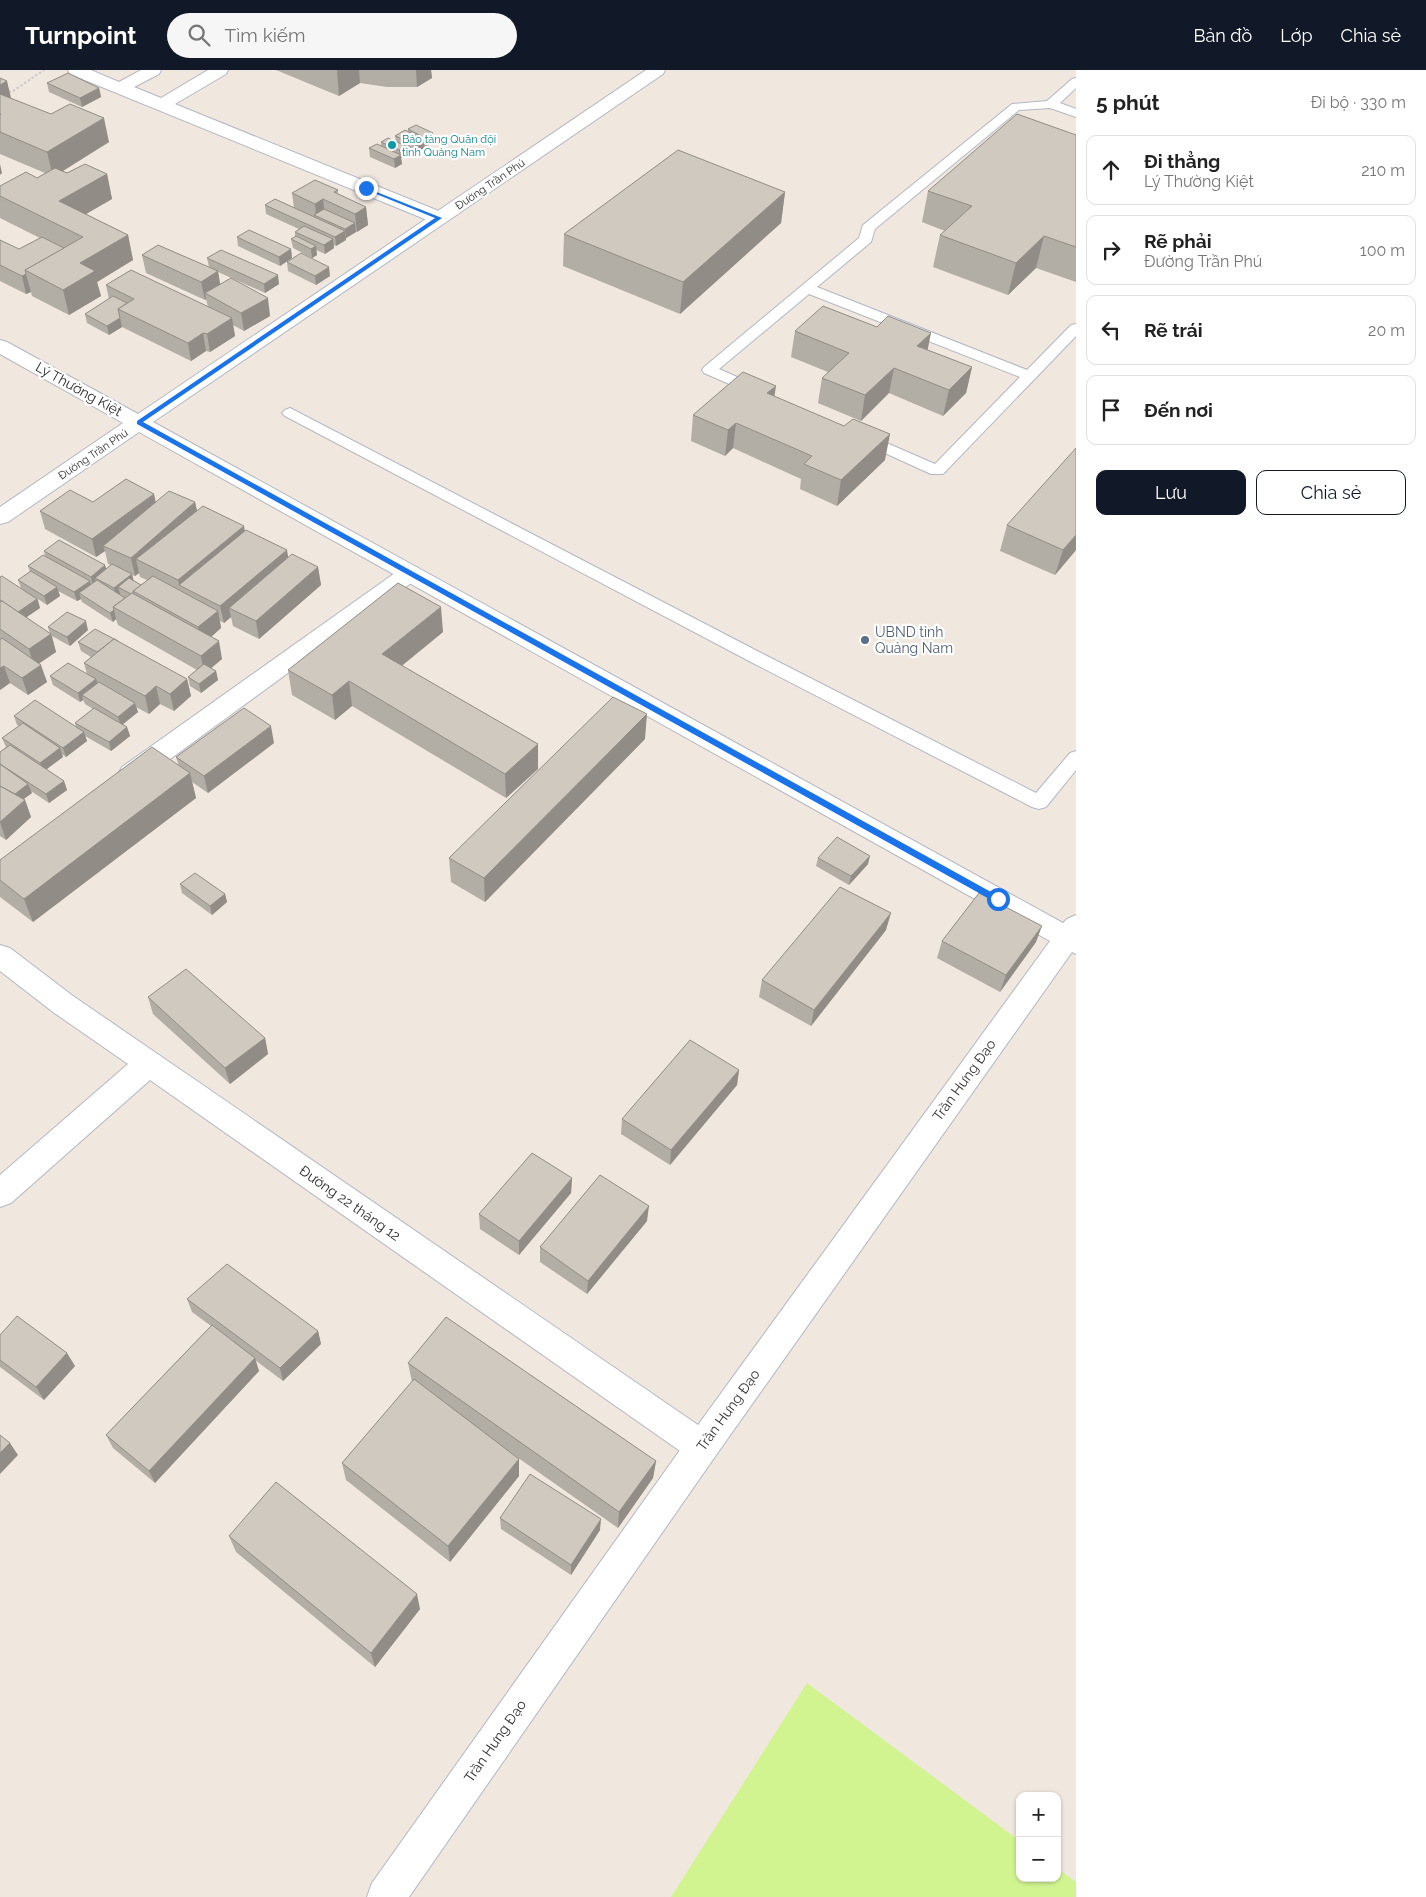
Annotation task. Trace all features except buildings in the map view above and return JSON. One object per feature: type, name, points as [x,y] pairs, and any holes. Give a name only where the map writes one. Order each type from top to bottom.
[{"type":"street","points":[[76,70],[439,218]]},
{"type":"street","points":[[120,88],[153,70]]},
{"type":"street","points":[[162,105],[218,70]]},
{"type":"street","name":"Đường Trần Phú","points":[[0,517],[657,70]]},
{"type":"street","name":"Lý Thường Kiệt","points":[[0,346],[410,573],[1073,935]]},
{"type":"street","points":[[113,787],[410,573]]},
{"type":"street","name":"Trần Hưng Đạo","points":[[386,1897],[702,1447],[1073,935]]},
{"type":"street","name":"Đường 22 tháng 12","points":[[0,956],[63,1004],[702,1447]]},
{"type":"street","points":[[0,1194],[149,1063]]},
{"type":"lane","points":[[1051,104],[1076,82]]},
{"type":"lane","points":[[770,397],[709,370],[866,239],[868,228],[1016,107],[1051,104],[1076,113]]},
{"type":"lane","points":[[807,288],[1029,376]]},
{"type":"lane","points":[[849,432],[937,471],[1076,328]]},
{"type":"lane","points":[[290,413],[757,658],[1039,802],[1076,758]]},
{"type":"path","points":[[0,95],[13,91],[44,70]]},
{"type":"green space","points":[[807,1683],[1016,1838],[1016,1882],[1061,1882],[1061,1871],[1076,1882],[1076,1897],[671,1897]]},
{"type":"place","name":"Bảo tàng Quân đội tỉnh Quảng Nam","points":[[392,145]]},
{"type":"place","name":"UBND tỉnh Quảng Nam","points":[[865,640]]},
{"type":"route","points":[[366,188],[439,218],[139,422],[998,899]]}]
